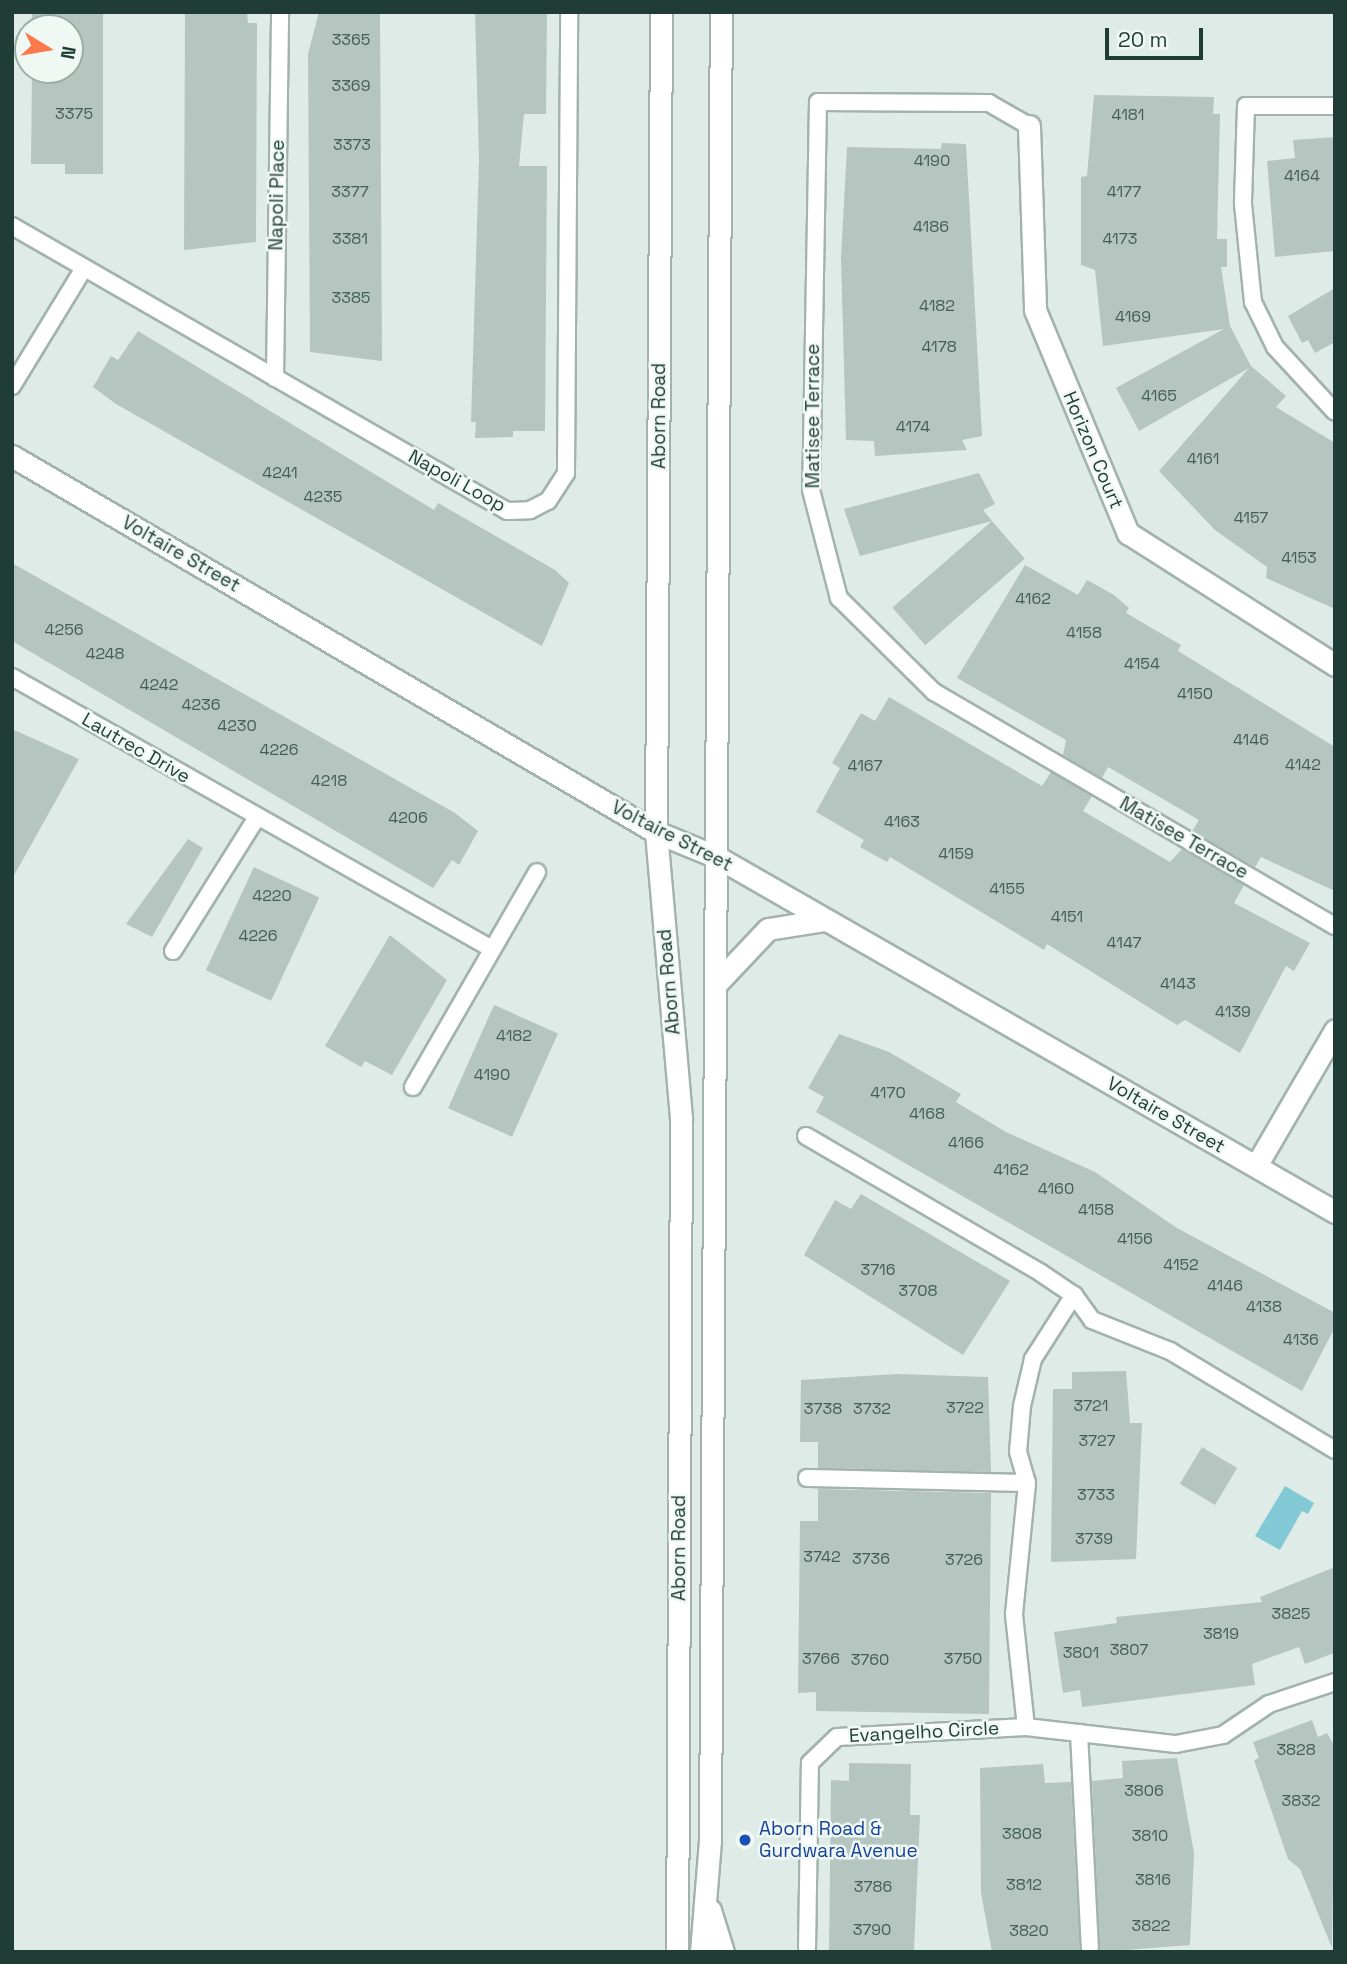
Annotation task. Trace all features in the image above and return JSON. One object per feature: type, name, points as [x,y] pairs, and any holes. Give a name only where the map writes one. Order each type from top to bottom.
[{"type":"main road","name":"Aborn Road","points":[[661,12],[656,832],[681,1118],[677,1952]]},
{"type":"main road","name":"Aborn Road","points":[[701,1952],[708,1905],[721,12]]},
{"type":"main road","name":"Horizon Court","points":[[1029,126],[1035,310],[1128,533],[1335,665]]},
{"type":"main road","name":"Voltaire Street","points":[[12,456],[656,832],[717,857],[1335,1212]]},
{"type":"main road","points":[[715,985],[768,929],[825,920]]},
{"type":"main road","points":[[1256,1166],[1335,1030]]},
{"type":"main road","points":[[708,1905],[723,1952]]},
{"type":"lane","name":"Napoli Place","points":[[275,378],[279,12]]},
{"type":"lane","name":"Napoli Loop","points":[[12,226],[507,511],[530,510],[562,486],[569,12]]},
{"type":"lane","name":"Matisee Terrace","points":[[1029,126],[989,103],[818,102],[811,490],[839,598],[934,692],[1335,926]]},
{"type":"lane","points":[[1335,106],[1246,106],[1243,204],[1253,302],[1275,347],[1335,412]]},
{"type":"lane","points":[[12,386],[84,268]]},
{"type":"lane","name":"Lautrec Drive","points":[[13,681],[492,949]]},
{"type":"lane","points":[[173,951],[257,817]]},
{"type":"lane","points":[[412,1087],[537,872]]},
{"type":"lane","points":[[806,1136],[1074,1295],[1092,1320],[1170,1351],[1335,1450]]},
{"type":"lane","name":"Evangelho Circle","points":[[1026,1727],[1014,1614],[1027,1482],[1018,1452],[1033,1359],[1074,1295]]},
{"type":"lane","points":[[807,1478],[1027,1482]]},
{"type":"lane","name":"Evangelho Circle","points":[[807,1950],[808,1786],[810,1763],[821,1746],[855,1734],[1026,1727],[1176,1744],[1223,1735],[1269,1704],[1335,1682]]},
{"type":"lane","points":[[1079,1733],[1090,1948]]},
{"type":"water","points":[[1285,1486],[1314,1503],[1308,1514],[1302,1511],[1280,1550],[1255,1536]]},
{"type":"building","points":[[103,12],[103,174],[65,174],[65,164],[31,164],[32,84],[84,84],[84,14],[32,14]]},
{"type":"building","points":[[185,12],[247,12],[248,23],[257,23],[256,242],[184,250]]},
{"type":"building","points":[[319,12],[380,12],[382,361],[310,352],[308,54]]},
{"type":"building","points":[[475,12],[547,12],[546,114],[524,114],[519,166],[547,166],[545,431],[513,431],[513,437],[475,438],[476,422],[471,422],[479,159]]},
{"type":"building","points":[[1094,95],[1214,97],[1213,114],[1220,114],[1217,239],[1227,239],[1227,267],[1221,267],[1230,326],[1251,366],[1286,396],[1276,407],[1335,443],[1335,609],[1266,578],[1267,567],[1215,530],[1159,471],[1249,368],[1139,431],[1116,388],[1224,329],[1103,346],[1095,270],[1081,265],[1081,177],[1087,176]]},
{"type":"building","points":[[1335,137],[1335,251],[1275,257],[1267,161],[1295,158],[1293,140]]},
{"type":"building","points":[[942,143],[966,144],[982,436],[962,440],[967,450],[875,456],[874,441],[846,440],[841,257],[847,147],[941,149]]},
{"type":"building","points":[[1335,288],[1335,342],[1315,353],[1308,340],[1302,343],[1288,316]]},
{"type":"building","points":[[138,331],[434,510],[438,503],[555,570],[569,583],[542,646],[116,404],[93,387],[111,356],[118,360]]},
{"type":"building","points":[[979,473],[995,504],[983,510],[992,521],[860,556],[844,509]]},
{"type":"building","points":[[992,521],[1025,559],[925,645],[892,608]]},
{"type":"building","points":[[12,563],[455,813],[478,831],[459,865],[452,860],[433,888],[12,641]]},
{"type":"building","points":[[1025,565],[1078,595],[1087,580],[1114,595],[1129,608],[1126,613],[1181,645],[1178,651],[1335,747],[1335,891],[1261,857],[1255,867],[1192,831],[1199,820],[1108,767],[1102,778],[1063,755],[1066,740],[957,678]]},
{"type":"building","points":[[889,697],[1042,786],[1051,772],[1092,796],[1083,811],[1170,862],[1182,849],[1244,885],[1234,903],[1310,943],[1294,971],[1286,966],[1240,1053],[1185,1020],[1177,1025],[1047,944],[1044,950],[890,857],[887,862],[860,847],[864,840],[816,812],[840,768],[832,763],[861,713],[875,721]]},
{"type":"building","points":[[12,729],[79,759],[12,879]]},
{"type":"building","points":[[188,839],[203,848],[152,937],[126,924]]},
{"type":"building","points":[[254,867],[319,897],[271,1001],[206,970]]},
{"type":"building","points":[[390,935],[447,980],[392,1075],[365,1061],[361,1067],[325,1046]]},
{"type":"building","points":[[494,1005],[558,1033],[512,1137],[448,1108]]},
{"type":"building","points":[[839,1034],[889,1052],[961,1094],[956,1102],[1006,1132],[1095,1172],[1177,1228],[1335,1313],[1335,1327],[1302,1391],[816,1112],[824,1097],[808,1088]]},
{"type":"building","points":[[861,1194],[1010,1281],[963,1355],[804,1255],[835,1200],[851,1209]]},
{"type":"building","points":[[1126,1371],[1130,1423],[1142,1423],[1136,1559],[1051,1562],[1053,1389],[1072,1389],[1072,1372]]},
{"type":"building","points":[[897,1374],[988,1377],[991,1472],[818,1468],[818,1442],[800,1442],[801,1380]]},
{"type":"building","points":[[1202,1447],[1237,1468],[1215,1505],[1180,1484]]},
{"type":"building","points":[[818,1489],[991,1493],[989,1714],[816,1711],[816,1692],[798,1693],[800,1521],[818,1521]]},
{"type":"building","points":[[1335,1567],[1334,1653],[1305,1664],[1299,1647],[1252,1664],[1255,1685],[1082,1707],[1080,1690],[1063,1693],[1054,1632],[1117,1623],[1116,1617],[1262,1602],[1260,1597]]},
{"type":"building","points":[[1312,1720],[1318,1737],[1327,1733],[1335,1747],[1332,1948],[1300,1869],[1288,1859],[1254,1760],[1259,1758],[1253,1742]]},
{"type":"building","points":[[1177,1758],[1194,1853],[1190,1945],[1100,1952],[1092,1781],[1123,1778],[1122,1761]]},
{"type":"building","points":[[849,1763],[911,1764],[910,1815],[920,1815],[914,1950],[829,1952],[831,1780],[849,1781]]},
{"type":"building","points":[[1043,1764],[1045,1783],[1071,1782],[1080,1952],[992,1952],[981,1893],[980,1768]]},
{"type":"place","name":"Aborn Road & Gurdwara Avenue","points":[[745,1840]]}]
